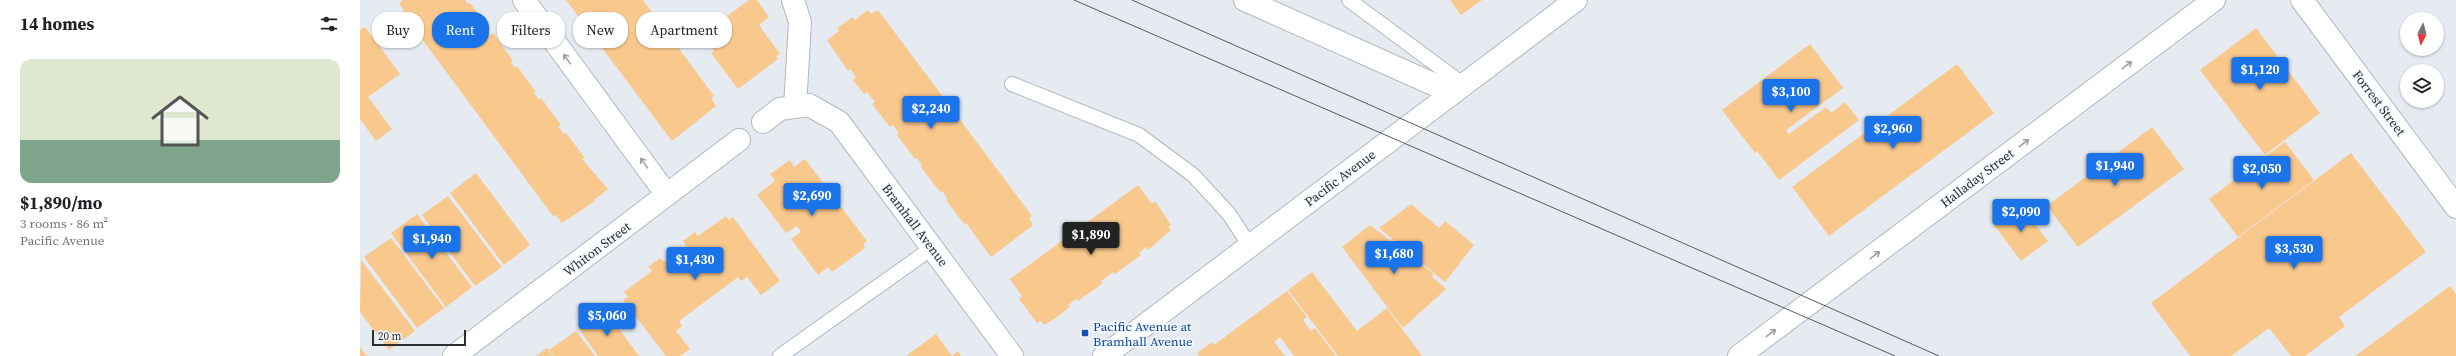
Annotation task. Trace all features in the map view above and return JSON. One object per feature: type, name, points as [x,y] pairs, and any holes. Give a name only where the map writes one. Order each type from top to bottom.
[{"type":"street","points":[[524,0],[667,195]]},
{"type":"street","points":[[763,122],[780,109],[802,106],[800,22],[793,0]]},
{"type":"street","points":[[1245,0],[1458,89]]},
{"type":"street","name":"Pacific Avenue","points":[[1104,356],[1576,0]]},
{"type":"street","name":"Halladay Street","points":[[1739,356],[2214,0]]},
{"type":"street","name":"Forrest Street","points":[[2302,0],[2456,207]]},
{"type":"street","name":"Bramhall Avenue","points":[[802,106],[839,122],[1012,356]]},
{"type":"street","name":"Whiton Street","points":[[454,356],[739,140]]},
{"type":"lane","points":[[1348,0],[1458,89]]},
{"type":"lane","points":[[1012,84],[1139,135],[1193,175],[1229,214],[1250,246]]},
{"type":"lane","points":[[780,356],[932,248]]},
{"type":"building","points":[[403,0],[465,0],[468,4],[470,3],[477,12],[432,12],[432,48],[489,48],[489,33],[490,35],[493,33],[497,39],[497,48],[504,48],[513,61],[511,63],[515,68],[517,66],[536,92],[534,93],[539,100],[541,98],[561,125],[558,127],[564,134],[566,133],[585,158],[582,159],[608,189],[594,200],[595,201],[562,223],[556,215],[553,216],[424,42],[424,12],[402,12],[404,10],[399,3]]},
{"type":"building","points":[[566,0],[643,0],[652,12],[636,12],[636,48],[678,48],[714,96],[711,98],[716,106],[672,141],[602,48],[628,48],[628,12],[575,12]]},
{"type":"building","points":[[749,0],[757,0],[769,17],[759,25],[780,54],[776,56],[778,59],[738,89],[711,53],[714,51],[712,48],[732,48],[732,12]]},
{"type":"building","points":[[1450,0],[1482,0],[1461,15]]},
{"type":"building","points":[[868,10],[871,14],[878,10],[1032,216],[1029,218],[1033,225],[991,257],[966,223],[964,224],[946,200],[948,199],[942,191],[940,192],[920,166],[922,165],[917,158],[915,159],[897,135],[899,133],[893,125],[890,127],[872,104],[875,102],[867,92],[864,94],[853,80],[856,77],[850,69],[848,71],[827,40],[839,31],[837,28],[853,17],[855,20]]},
{"type":"building","points":[[365,27],[372,36],[372,48],[381,48],[400,74],[368,97],[392,129],[376,141],[360,119],[360,30]]},
{"type":"building","points":[[2256,28],[2320,113],[2265,155],[2200,70]]},
{"type":"building","points":[[1810,44],[1843,88],[1786,130],[1789,134],[1826,107],[1831,113],[1845,102],[1859,120],[1779,180],[1757,151],[1755,153],[1722,110]]},
{"type":"building","points":[[1957,64],[1994,113],[1829,236],[1792,187]]},
{"type":"building","points":[[2152,127],[2184,169],[2078,247],[2047,206]]},
{"type":"building","points":[[2285,142],[2314,180],[2238,237],[2209,199]]},
{"type":"building","points":[[2351,153],[2426,252],[2339,317],[2345,326],[2305,356],[2291,356],[2269,328],[2231,356],[2190,356],[2151,303]]},
{"type":"building","points":[[805,159],[867,241],[863,244],[865,248],[832,272],[828,267],[818,275],[791,239],[801,232],[797,226],[786,233],[757,195],[775,181],[770,174],[790,160],[794,167]]},
{"type":"building","points":[[476,173],[530,245],[504,265],[450,193]]},
{"type":"building","points":[[1138,185],[1152,204],[1155,201],[1171,225],[1168,227],[1171,230],[1148,250],[1146,247],[1139,253],[1141,255],[1115,274],[1113,272],[1101,281],[1103,283],[1078,301],[1076,299],[1068,305],[1070,307],[1054,319],[1044,325],[1041,321],[1037,323],[1019,299],[1022,296],[1010,279]]},
{"type":"building","points":[[448,196],[502,267],[475,286],[422,215]]},
{"type":"building","points":[[1411,204],[1439,228],[1445,221],[1474,245],[1445,282],[1379,228]]},
{"type":"building","points":[[2020,205],[2048,241],[2021,261],[1994,225]]},
{"type":"building","points":[[417,214],[472,287],[446,307],[391,233]]},
{"type":"building","points":[[726,216],[729,220],[733,217],[780,281],[761,295],[747,277],[741,281],[738,277],[679,321],[682,326],[676,331],[690,349],[680,356],[666,356],[623,300],[628,297],[624,292],[652,271],[648,267],[660,258],[664,262],[668,259],[666,257],[680,246],[682,249],[686,246],[683,241],[695,232],[698,236]]},
{"type":"building","points":[[1370,225],[1434,274],[1432,277],[1446,289],[1403,328],[1342,247]]},
{"type":"building","points":[[391,238],[444,308],[417,328],[364,257]]},
{"type":"building","points":[[361,260],[415,331],[389,350],[360,312]]},
{"type":"building","points":[[1312,272],[1357,331],[1387,308],[1422,356],[1338,356],[1288,290]]},
{"type":"building","points":[[2450,286],[2456,294],[2456,356],[2355,356]]},
{"type":"building","points":[[1287,291],[1307,317],[1303,320],[1311,331],[1315,328],[1336,356],[1294,356],[1280,337],[1274,342],[1285,356],[1199,356],[1197,353],[1212,342],[1214,345]]},
{"type":"building","points":[[605,310],[639,356],[598,356],[579,329]]},
{"type":"building","points":[[576,331],[595,356],[554,356],[549,350]]},
{"type":"building","points":[[936,334],[952,356],[906,356]]},
{"type":"building","points":[[360,347],[367,356],[360,356]]},
{"type":"building","points":[[547,348],[553,356],[536,356]]},
{"type":"building","points":[[958,351],[961,356],[952,356]]},
{"type":"tram line","points":[[1074,0],[1895,356]]},
{"type":"tram line","points":[[1132,0],[1939,356]]},
{"type":"place","name":"Pacific Avenue at Bramhall Avenue","points":[[1085,333]]}]
